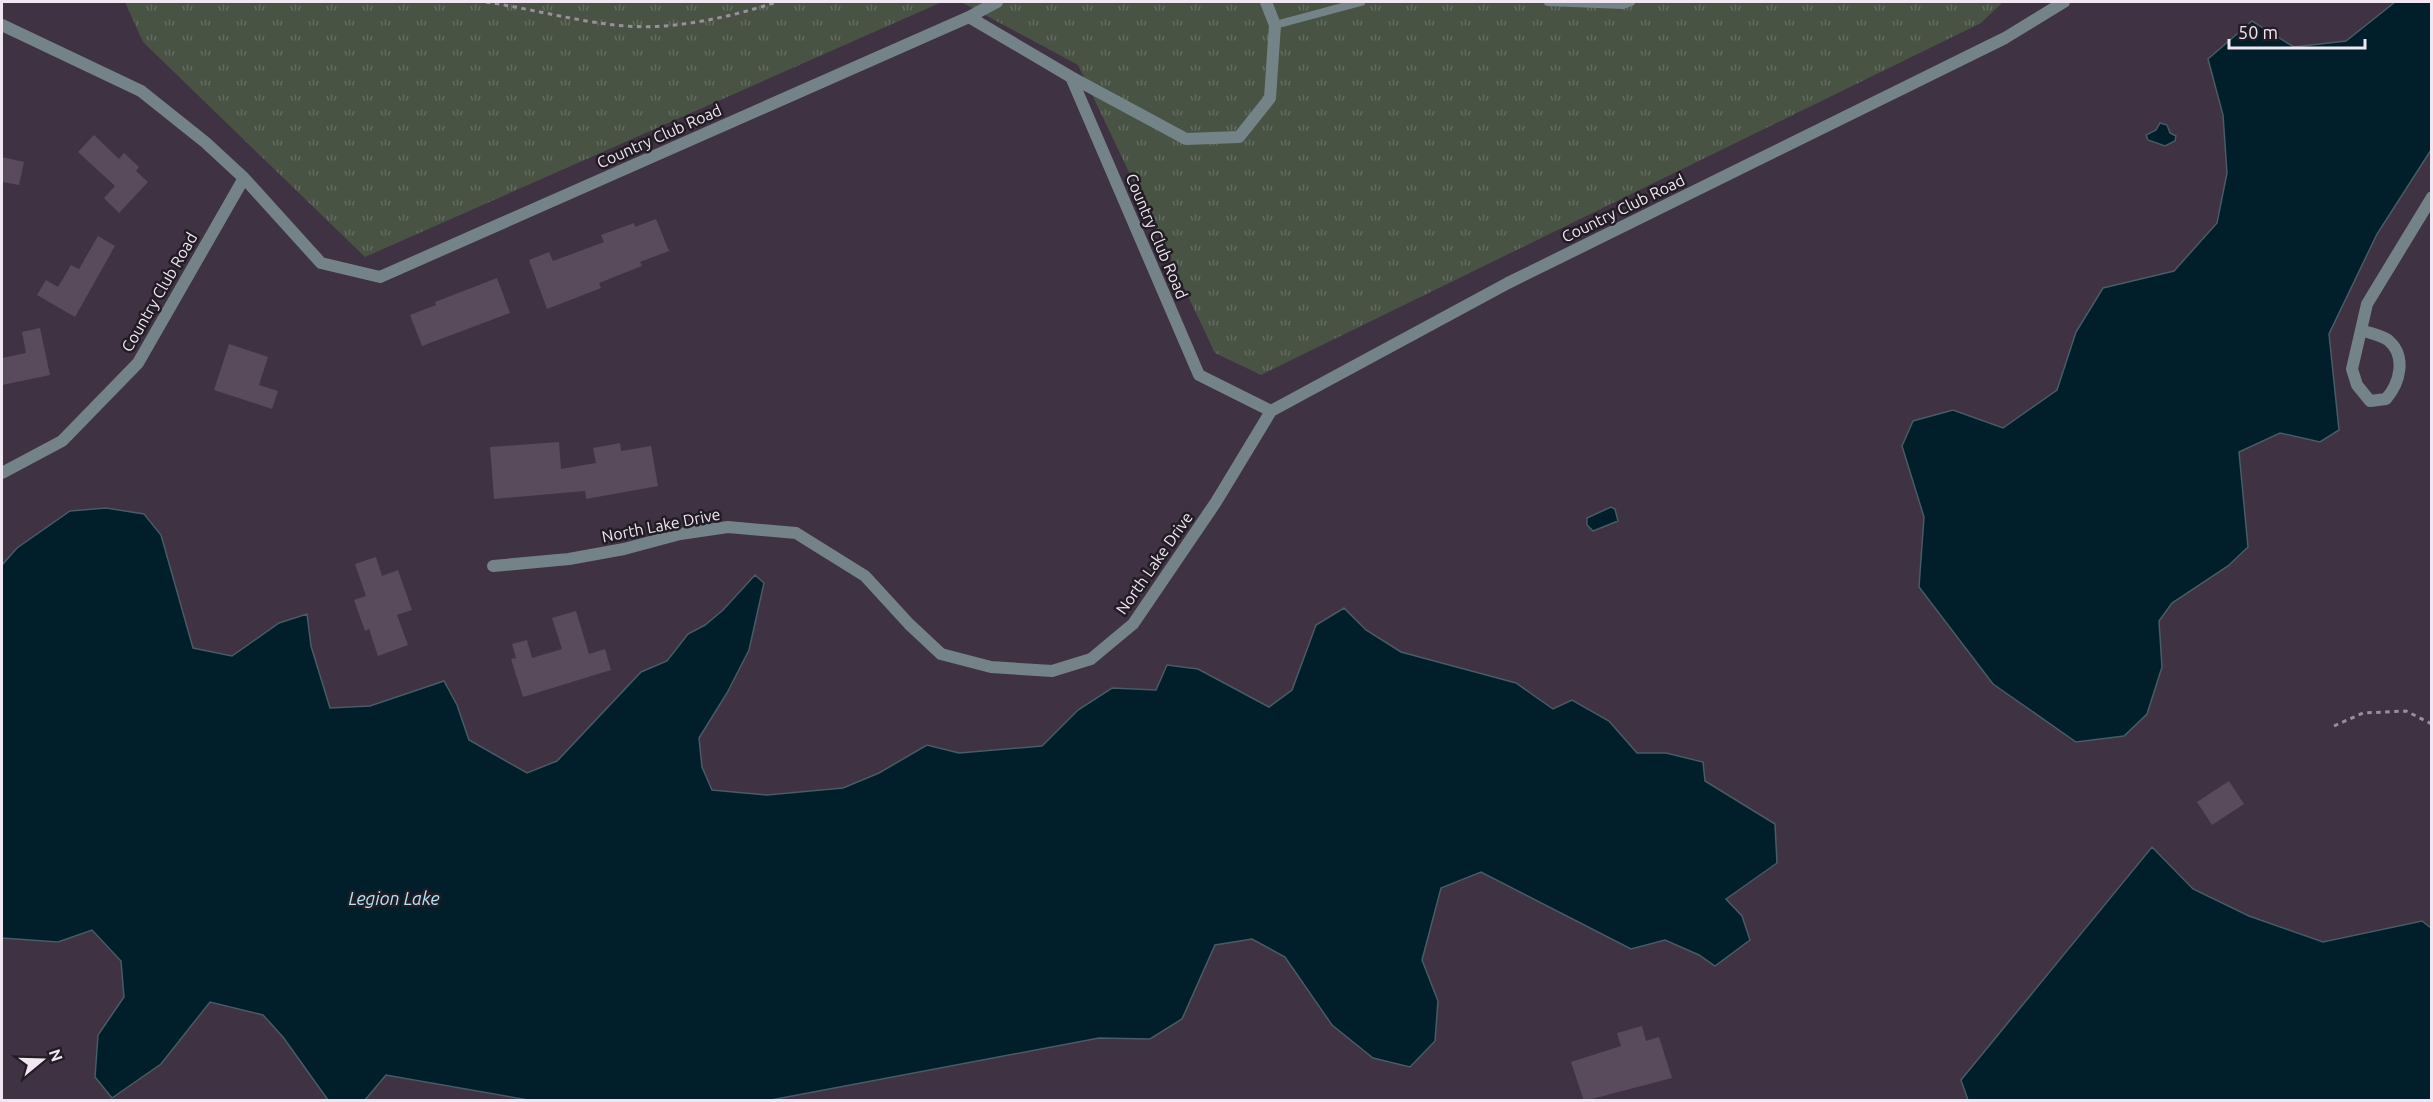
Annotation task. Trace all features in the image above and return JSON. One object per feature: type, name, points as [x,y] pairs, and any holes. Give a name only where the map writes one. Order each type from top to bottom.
[{"type":"street","name":"Country Club Road","points":[[2,25],[141,91],[205,142],[244,178],[321,263],[380,277],[997,2]]},
{"type":"street","points":[[969,16],[1071,77],[1186,140],[1239,137],[1270,98],[1275,24],[1266,2]]},
{"type":"street","name":"Country Club Road","points":[[1071,77],[1199,375],[1271,411],[1508,284],[2005,38],[2061,3]]},
{"type":"street","name":"Country Club Road","points":[[2,473],[62,441],[138,363],[244,178]]},
{"type":"street","points":[[2361,330],[2386,338],[2396,349],[2400,371],[2395,389],[2386,399],[2370,401],[2357,385],[2352,369],[2361,330],[2367,304],[2432,197]]},
{"type":"street","name":"North Lake Drive","points":[[493,566],[569,559],[624,549],[680,534],[728,527],[796,533],[865,576],[909,624],[942,654],[991,667],[1052,671],[1091,659],[1133,624],[1216,502],[1271,411]]},
{"type":"lane","points":[[1275,24],[1361,2]]},
{"type":"lane","points":[[1548,2],[1623,5],[1631,2]]},
{"type":"path","points":[[486,2],[599,22],[662,27],[711,20],[777,2]]},
{"type":"path","points":[[2334,726],[2363,713],[2406,711],[2432,724]]},
{"type":"green space","points":[[125,2],[942,2],[365,257],[143,42]]},
{"type":"green space","points":[[961,2],[2003,2],[1981,23],[1261,375],[1215,353],[1078,65]]},
{"type":"water","points":[[2395,2],[2431,2],[2431,150],[2377,234],[2329,334],[2339,430],[2320,442],[2280,433],[2239,452],[2248,547],[2228,566],[2172,603],[2159,621],[2162,667],[2147,714],[2124,736],[2076,742],[1993,684],[1919,587],[1924,517],[1902,446],[1913,421],[1953,410],[2003,428],[2057,390],[2076,332],[2103,288],[2174,271],[2217,223],[2227,173],[2223,115],[2208,59],[2252,21],[2294,47],[2346,41]]},
{"type":"water","points":[[2160,123],[2167,125],[2170,133],[2176,136],[2175,141],[2165,146],[2148,140],[2146,135],[2156,130]]},
{"type":"water","points":[[1611,507],[1615,509],[1618,521],[1593,531],[1587,525],[1587,518]]},
{"type":"water","name":"Legion Lake","points":[[106,508],[144,514],[161,535],[193,648],[232,656],[279,623],[307,614],[311,646],[330,708],[370,706],[444,681],[457,705],[469,740],[527,773],[557,761],[641,672],[667,661],[688,634],[705,625],[723,610],[755,575],[764,583],[749,650],[727,693],[699,738],[702,767],[712,790],[767,795],[843,788],[879,773],[927,745],[959,753],[1042,746],[1078,710],[1112,688],[1156,690],[1167,665],[1198,669],[1269,707],[1292,690],[1316,625],[1344,608],[1366,630],[1401,652],[1516,683],[1553,709],[1572,700],[1609,721],[1637,753],[1666,753],[1703,762],[1705,781],[1775,824],[1777,863],[1726,899],[1742,916],[1750,940],[1715,966],[1699,955],[1665,940],[1631,949],[1481,872],[1441,888],[1422,960],[1438,1001],[1435,1041],[1410,1067],[1373,1058],[1332,1025],[1285,957],[1252,939],[1215,945],[1182,1019],[1150,1039],[1099,1038],[771,1100],[528,1100],[386,1075],[365,1100],[328,1100],[283,1037],[263,1015],[210,1002],[161,1064],[112,1098],[95,1077],[98,1035],[124,997],[121,961],[92,930],[58,942],[2,938],[2,565],[17,548],[70,511]]},
{"type":"water","points":[[2152,847],[2193,889],[2249,916],[2323,942],[2422,921],[2431,928],[2431,1100],[1968,1100],[1961,1080]]},
{"type":"building","points":[[94,135],[119,159],[124,153],[139,167],[136,171],[148,182],[119,213],[104,198],[115,186],[78,152]]},
{"type":"building","points":[[2,157],[24,162],[19,185],[2,182]]},
{"type":"building","points":[[656,219],[669,251],[640,262],[642,266],[599,283],[601,288],[547,309],[529,260],[549,252],[553,261],[604,242],[601,235],[634,223],[635,227]]},
{"type":"building","points":[[98,236],[115,246],[75,317],[37,295],[46,280],[58,287],[71,265],[79,269]]},
{"type":"building","points":[[497,278],[510,313],[422,346],[410,315],[436,305],[435,302]]},
{"type":"building","points":[[40,328],[50,375],[2,385],[2,358],[26,353],[22,332]]},
{"type":"building","points":[[229,344],[268,357],[259,385],[278,391],[272,409],[214,390]]},
{"type":"building","points":[[559,442],[561,469],[596,463],[593,448],[620,443],[621,451],[651,446],[658,486],[586,499],[585,491],[494,499],[490,447]]},
{"type":"building","points":[[376,557],[382,576],[398,570],[412,610],[397,615],[408,645],[378,656],[369,629],[365,631],[354,600],[366,596],[355,564]]},
{"type":"building","points":[[576,611],[589,654],[605,649],[611,670],[523,697],[511,659],[516,658],[512,644],[527,640],[532,658],[562,649],[552,618]]},
{"type":"building","points":[[2229,781],[2244,804],[2212,825],[2197,802]]},
{"type":"building","points":[[1642,1026],[1646,1041],[1659,1037],[1672,1078],[1584,1101],[1571,1062],[1621,1046],[1617,1033]]}]
